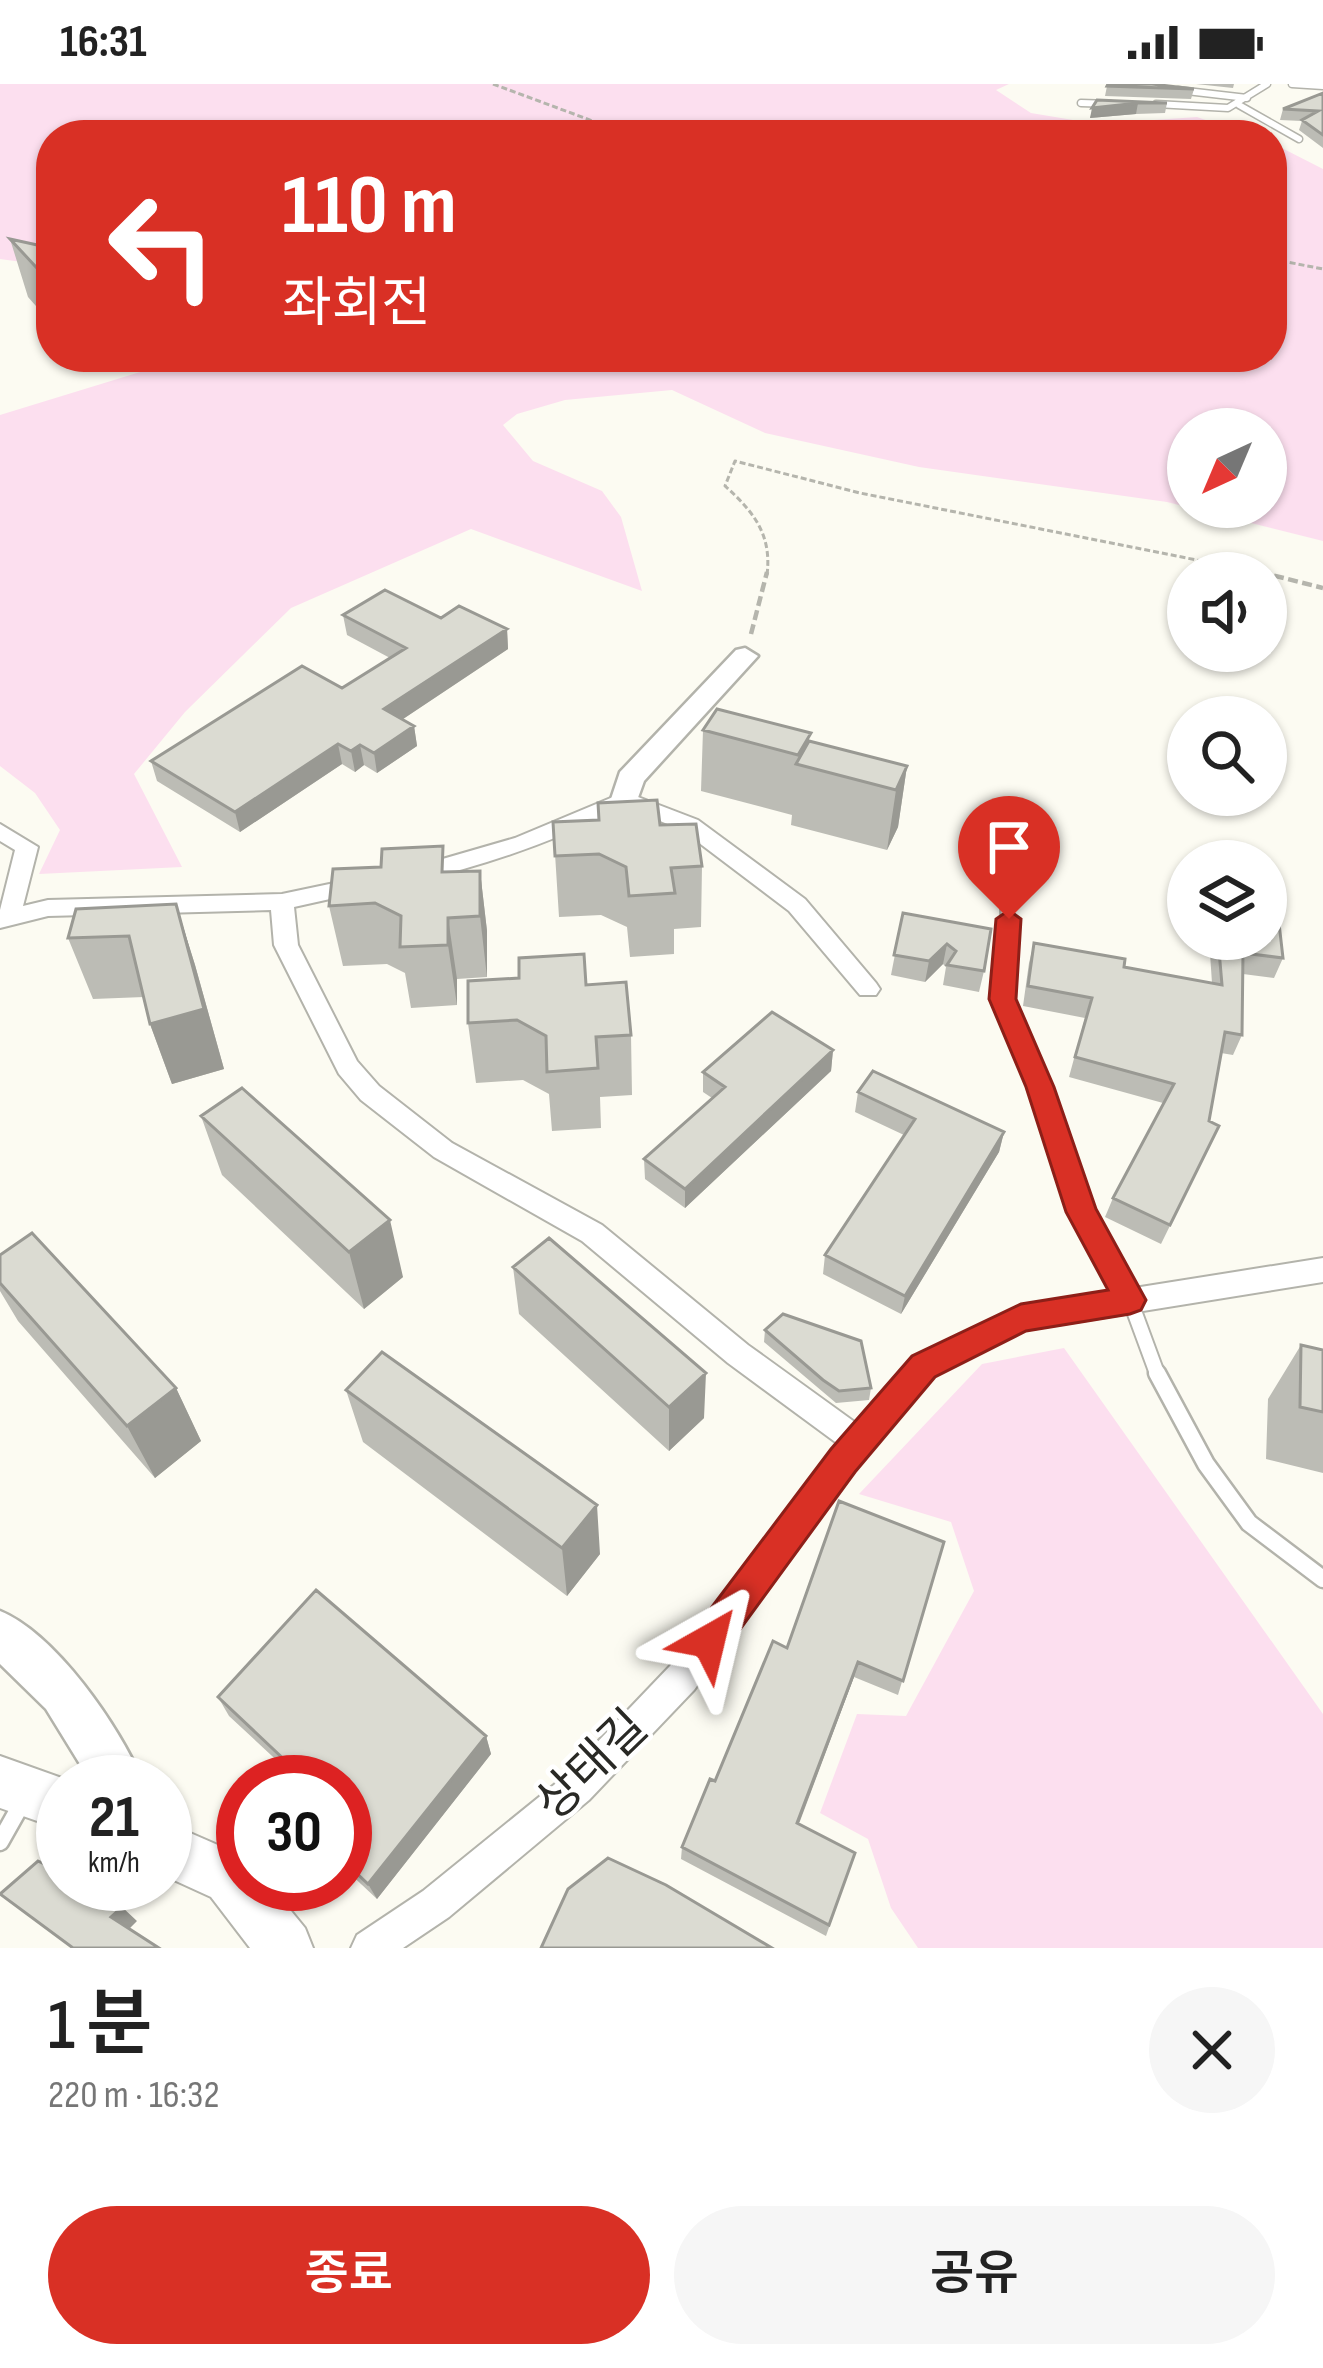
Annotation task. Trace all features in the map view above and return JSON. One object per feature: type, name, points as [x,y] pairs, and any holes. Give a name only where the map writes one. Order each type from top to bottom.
[{"type":"main road","points":[[192,1862],[230,1878],[285,1948]]},
{"type":"street","points":[[626,799],[630,778],[745,656]]},
{"type":"street","points":[[0,832],[27,847],[5,917],[71,907],[282,902],[476,862],[545,837],[626,799],[690,825],[797,905],[868,989]]},
{"type":"street","points":[[282,902],[286,945],[348,1067],[370,1093],[443,1150],[592,1233],[738,1354],[859,1442]]},
{"type":"street","name":"상태길","points":[[370,1948],[436,1904],[577,1788],[682,1678],[859,1442],[923,1367],[1021,1318],[1323,1270]]},
{"type":"street","points":[[0,1633],[62,1693],[102,1755]]},
{"type":"lane","points":[[1239,105],[1267,84]]},
{"type":"lane","points":[[1292,84],[1323,86]]},
{"type":"lane","points":[[1176,90],[1248,98]]},
{"type":"lane","points":[[1081,104],[1126,104]]},
{"type":"lane","points":[[1141,104],[1239,105],[1265,120]]},
{"type":"lane","points":[[1287,133],[1299,140]]},
{"type":"lane","points":[[1005,850],[1009,919],[1002,999],[1040,1087],[1081,1212],[1130,1300],[1158,1376],[1206,1464],[1249,1523],[1323,1579]]},
{"type":"lane","points":[[0,1842],[30,1792]]},
{"type":"path","points":[[493,84],[591,120]]},
{"type":"path","points":[[1287,262],[1323,269]]},
{"type":"path","points":[[745,656],[771,544],[757,512],[725,486],[735,461],[780,467],[872,496],[1018,519],[1323,588]]},
{"type":"shaded area","points":[[0,84],[1009,84],[996,90],[1031,113],[1073,120],[36,120],[36,264],[0,259]]},
{"type":"shaded area","points":[[1287,151],[1323,169],[1323,541],[1271,528],[1287,528],[1287,408],[1167,408],[1167,502],[919,467],[765,433],[672,390],[565,400],[517,414],[503,425],[533,461],[602,491],[621,517],[642,591],[471,529],[291,608],[185,712],[134,774],[182,867],[39,874],[60,830],[35,793],[0,766],[0,415],[140,372],[1287,372]]},
{"type":"shaded area","points":[[1064,1348],[1323,1714],[1323,1948],[918,1948],[891,1908],[868,1839],[820,1813],[857,1714],[906,1716],[974,1591],[951,1522],[859,1494],[982,1364]]},
{"type":"building","points":[[1152,84],[1194,89],[1107,86]]},
{"type":"building","points":[[1323,93],[1323,135],[1302,120],[1318,111],[1283,109]]},
{"type":"building","points":[[1097,100],[1167,103],[1092,108]]},
{"type":"building","points":[[10,239],[36,245],[36,267]]},
{"type":"building","points":[[385,590],[441,618],[459,606],[507,629],[384,709],[414,726],[374,753],[360,745],[351,751],[338,744],[235,812],[151,761],[302,666],[342,688],[406,648],[343,615]]},
{"type":"building","points":[[717,709],[811,733],[798,755],[703,730]]},
{"type":"building","points":[[809,741],[907,766],[896,790],[796,764]]},
{"type":"building","points":[[657,800],[660,825],[696,824],[702,866],[671,868],[675,893],[629,896],[626,867],[599,854],[555,856],[553,822],[599,820],[598,803]]},
{"type":"building","points":[[443,846],[442,872],[480,871],[480,916],[448,918],[448,945],[400,947],[401,916],[375,903],[329,906],[333,869],[381,867],[382,849]]},
{"type":"building","points":[[176,904],[204,1009],[150,1024],[129,936],[68,938],[76,909]]},
{"type":"building","points":[[903,913],[991,929],[984,971],[947,965],[956,951],[947,944],[929,961],[894,955]]},
{"type":"building","points":[[1034,943],[1125,959],[1124,967],[1222,985],[1220,960],[1243,960],[1242,1035],[1225,1032],[1209,1121],[1219,1126],[1170,1225],[1113,1198],[1174,1084],[1075,1057],[1092,998],[1028,986]]},
{"type":"building","points":[[584,954],[586,985],[626,982],[631,1035],[596,1037],[598,1068],[547,1072],[546,1036],[517,1020],[468,1023],[468,981],[519,978],[519,958]]},
{"type":"building","points":[[772,1012],[833,1050],[685,1189],[644,1159],[725,1087],[703,1072]]},
{"type":"building","points":[[873,1071],[1004,1132],[905,1296],[825,1255],[915,1119],[858,1092]]},
{"type":"building","points":[[242,1088],[390,1220],[349,1252],[201,1116]]},
{"type":"building","points":[[32,1233],[176,1388],[127,1426],[0,1283],[0,1255]]},
{"type":"building","points":[[549,1238],[706,1373],[669,1407],[513,1267]]},
{"type":"building","points":[[783,1314],[861,1341],[871,1388],[839,1391],[823,1380],[765,1330]]},
{"type":"building","points":[[1301,1345],[1323,1350],[1323,1412],[1300,1407]]},
{"type":"building","points":[[382,1352],[597,1505],[562,1548],[346,1390]]},
{"type":"building","points":[[839,1501],[944,1542],[903,1681],[858,1662],[797,1823],[855,1853],[829,1925],[682,1847],[773,1641],[787,1648]]},
{"type":"building","points":[[316,1590],[486,1736],[372,1879],[372,1755],[279,1755],[218,1697]]},
{"type":"building","points":[[608,1858],[666,1885],[772,1948],[541,1948],[568,1889]]},
{"type":"building","points":[[36,1863],[36,1911],[118,1911],[111,1917],[159,1948],[73,1948],[0,1894]]},
{"type":"route","points":[[709,1641],[843,1460],[923,1367],[1021,1318],[1130,1300],[1081,1212],[1040,1087],[1002,999],[1009,919]]}]
